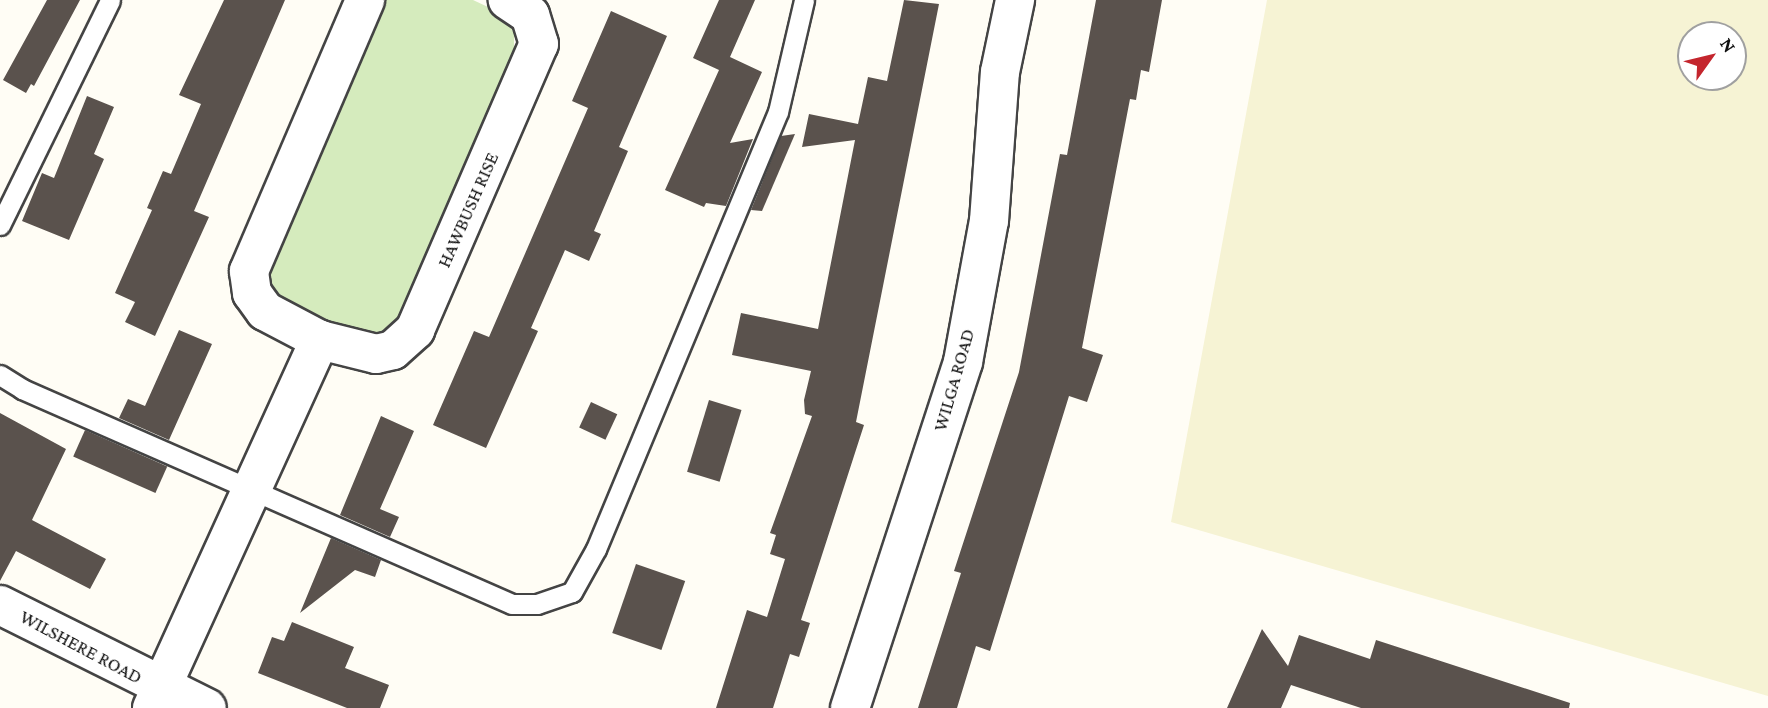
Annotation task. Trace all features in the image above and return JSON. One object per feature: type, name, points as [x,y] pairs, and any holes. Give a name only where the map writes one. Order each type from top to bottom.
[{"type":"street","name":"HAWBUSH RISE","points":[[365,0],[248,271],[252,293],[265,311],[320,340],[376,354],[393,350],[415,330],[536,53],[536,28],[530,15],[508,0]]},
{"type":"street","name":"WILGA ROAD","points":[[850,708],[963,362],[989,221],[1000,72],[1015,0]]},
{"type":"street","points":[[207,708],[157,699],[320,340]]},
{"type":"street","name":"WILSHERE ROAD","points":[[0,605],[157,699]]},
{"type":"lane","points":[[0,225],[110,0]]},
{"type":"lane","points":[[0,375],[22,389],[512,604],[537,604],[572,592],[596,549],[778,111],[804,0]]},
{"type":"shaded area","points":[[1267,0],[1768,0],[1768,696],[1171,522]]},
{"type":"green space","points":[[385,0],[473,0],[503,14],[514,33],[514,58],[399,316],[381,332],[359,336],[285,302],[268,285],[266,271]]},
{"type":"building","points":[[47,0],[80,0],[34,86],[31,84],[26,93],[3,80]]},
{"type":"building","points":[[224,0],[285,0],[194,211],[209,217],[155,336],[125,322],[135,302],[115,293],[152,210],[147,208],[163,171],[171,174],[201,104],[179,95]]},
{"type":"building","points":[[719,0],[755,0],[730,57],[762,72],[730,143],[753,139],[726,206],[706,203],[704,207],[665,190],[719,70],[693,58]]},
{"type":"building","points":[[904,0],[939,4],[856,422],[864,425],[801,620],[810,623],[799,657],[790,654],[773,708],[716,708],[747,610],[767,617],[785,559],[770,554],[776,535],[770,533],[812,416],[805,414],[804,400],[811,371],[732,355],[741,313],[818,329],[855,140],[802,147],[809,114],[858,124],[868,77],[887,81]]},
{"type":"building","points":[[1096,0],[1162,0],[1149,72],[1141,70],[1136,100],[1130,99],[1082,348],[1103,355],[1087,402],[1069,396],[990,651],[976,646],[957,708],[918,708],[961,573],[954,571],[1019,372],[1060,154],[1067,155]]},
{"type":"building","points":[[611,11],[667,36],[619,147],[628,151],[594,231],[601,234],[589,261],[565,250],[531,328],[538,331],[486,448],[433,425],[474,331],[489,337],[588,108],[572,101]]},
{"type":"building","points":[[87,96],[114,107],[94,154],[104,159],[69,240],[22,221],[42,173],[54,178]]},
{"type":"building","points":[[795,134],[762,211],[751,210],[781,136]]},
{"type":"building","points":[[179,330],[212,344],[169,440],[119,418],[128,399],[145,406]]},
{"type":"building","points":[[709,400],[742,410],[720,482],[687,472]]},
{"type":"building","points":[[591,402],[617,414],[605,440],[579,427]]},
{"type":"building","points":[[0,413],[66,449],[32,520],[106,559],[90,589],[16,551],[0,581]]},
{"type":"building","points":[[381,416],[414,431],[380,509],[399,517],[390,537],[340,515]]},
{"type":"building","points":[[85,430],[167,467],[155,493],[73,456]]},
{"type":"building","points":[[331,538],[381,560],[375,577],[355,570],[300,613]]},
{"type":"building","points":[[636,564],[685,581],[661,650],[612,633]]},
{"type":"building","points":[[292,622],[354,647],[345,668],[389,685],[380,708],[347,708],[258,673],[272,637],[284,641]]},
{"type":"building","points":[[1262,629],[1288,666],[1299,635],[1370,659],[1376,640],[1570,703],[1569,708],[1361,708],[1291,685],[1281,708],[1227,708]]}]
